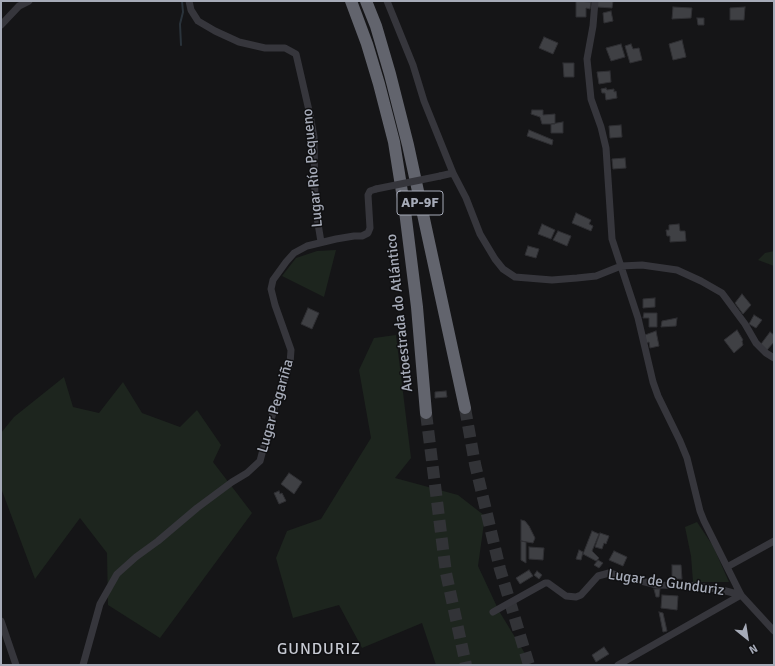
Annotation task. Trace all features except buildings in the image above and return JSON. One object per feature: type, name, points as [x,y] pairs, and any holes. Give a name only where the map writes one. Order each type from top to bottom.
[{"type":"highway","name":"Autoestrada do Atlántico","points":[[351,1],[367,44],[394,142],[405,211],[417,307],[426,414]]},
{"type":"highway","name":"AP-9F","points":[[366,1],[376,26],[386,60],[408,145],[465,408]]},
{"type":"street","points":[[1,25],[19,6],[29,1]]},
{"type":"street","name":"Lugar Río Pequeno","points":[[189,1],[191,10],[198,21],[215,31],[239,42],[265,48],[285,48],[296,54],[314,137],[315,205],[320,242]]},
{"type":"street","points":[[387,1],[413,65],[424,101],[453,174],[466,198],[480,234],[503,269],[515,277],[552,280],[596,276],[621,266],[642,265],[678,270],[722,292],[745,324],[756,343],[766,353],[774,358]]},
{"type":"street","points":[[595,1],[587,65],[591,99],[602,127],[606,148],[612,239],[638,318],[653,382],[687,458],[700,511],[741,595],[774,631]]},
{"type":"street","name":"Lugar Pegariña","points":[[83,665],[100,604],[117,574],[197,508],[232,482],[247,473],[260,461],[275,405],[290,364],[290,350],[271,288],[273,280],[286,262],[294,253],[308,246],[320,242],[362,236],[368,233],[370,228],[368,195],[370,191],[453,174]]},
{"type":"street","points":[[727,567],[774,541]]},
{"type":"street","name":"Lugar de Gunduriz","points":[[493,612],[545,583],[548,583],[566,596],[576,597],[581,595],[598,576],[603,573],[609,573],[657,585],[697,586],[741,595]]},
{"type":"street","points":[[618,665],[741,595]]},
{"type":"street","points":[[1,621],[16,665]]},
{"type":"shaded area","points":[[336,250],[324,297],[282,276],[296,258],[317,251]]},
{"type":"shaded area","points":[[774,251],[774,266],[758,260],[765,253]]},
{"type":"shaded area","points":[[396,335],[411,458],[395,478],[458,495],[485,516],[478,566],[499,611],[532,665],[436,665],[422,623],[362,648],[339,605],[293,618],[276,558],[287,531],[321,519],[371,438],[359,370],[374,338]]},
{"type":"shaded area","points":[[64,377],[73,407],[99,413],[123,382],[142,413],[180,427],[197,410],[221,445],[213,462],[252,513],[160,638],[108,605],[107,553],[80,518],[35,579],[1,488],[1,433],[14,417]]},
{"type":"shaded area","points":[[697,522],[713,546],[729,582],[693,582],[691,556],[685,527]]},
{"type":"waterway","points":[[181,45],[180,24],[183,12],[182,1]]},
{"type":"tunnel","points":[[465,408],[475,464],[500,569],[529,665]]},
{"type":"tunnel","points":[[426,413],[446,573],[466,665]]},
{"type":"district","name":"GUNDURIZ","points":[[319,650]]}]
